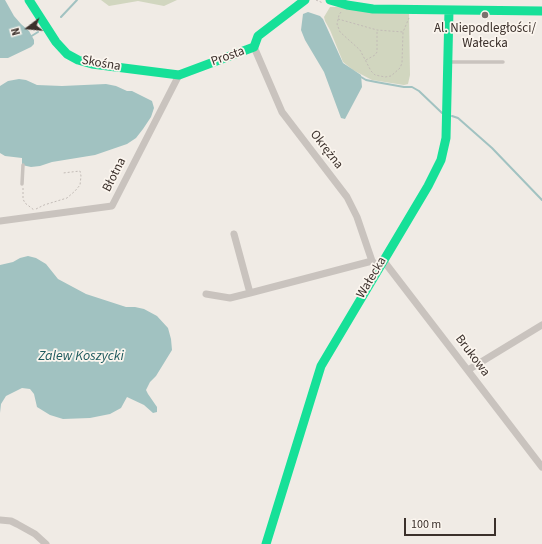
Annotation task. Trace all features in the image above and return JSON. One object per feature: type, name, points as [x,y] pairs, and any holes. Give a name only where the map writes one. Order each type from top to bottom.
[{"type":"street","name":"Skośna","points":[[29,0],[56,42],[67,54],[78,60],[92,64],[179,75]]},
{"type":"street","name":"Prosta","points":[[179,75],[254,47],[258,36],[305,0]]},
{"type":"street","points":[[330,0],[347,5],[381,9],[542,11]]},
{"type":"street","name":"Wałecka","points":[[266,544],[321,366],[378,263],[428,186],[441,160],[446,138],[449,10]]},
{"type":"street","name":"Okrężna","points":[[254,47],[282,112],[347,197],[378,263]]},
{"type":"street","name":"Błotna","points":[[0,221],[112,206],[179,75]]},
{"type":"street","points":[[234,234],[250,292]]},
{"type":"street","points":[[206,294],[230,298],[250,292],[378,263]]},
{"type":"street","name":"Brukowa","points":[[378,263],[468,370],[542,467]]},
{"type":"street","points":[[468,370],[542,325]]},
{"type":"street","points":[[0,520],[11,521],[17,524],[35,534],[46,544]]},
{"type":"lane","points":[[448,62],[503,62]]},
{"type":"lane","points":[[22,184],[23,166]]},
{"type":"path","points":[[347,5],[339,15],[338,28],[340,32],[357,47],[367,66],[375,75],[385,77],[396,73],[402,63],[403,32],[410,14]]},
{"type":"path","points":[[338,19],[377,30],[403,32]]},
{"type":"path","points":[[365,60],[375,55],[377,30]]},
{"type":"path","points":[[22,184],[23,199],[25,203],[35,212],[37,208],[70,196],[80,185],[80,171],[63,173]]},
{"type":"green space","points":[[101,0],[177,0],[164,6],[138,1],[109,6]]},
{"type":"green space","points":[[330,7],[409,14],[410,75],[408,84],[404,85],[372,80],[353,70],[343,62],[324,17]]},
{"type":"water","points":[[0,0],[5,0],[14,16],[29,31],[34,40],[34,44],[31,47],[8,58],[0,58]]},
{"type":"water","points":[[308,12],[320,16],[323,19],[343,63],[361,75],[362,87],[345,119],[341,118],[324,72],[305,40],[301,30],[303,14]]},
{"type":"water","points":[[19,79],[26,80],[37,85],[62,86],[106,84],[116,86],[127,91],[132,91],[152,101],[154,108],[151,117],[143,129],[136,138],[127,144],[95,155],[31,167],[22,165],[22,158],[5,156],[0,153],[0,86],[8,81]]},
{"type":"water","name":"Zalew Koszycki","points":[[28,256],[36,258],[46,264],[58,279],[86,294],[126,307],[144,309],[157,316],[168,328],[172,350],[146,390],[157,407],[157,412],[153,413],[144,405],[127,397],[121,408],[110,414],[90,418],[63,419],[50,415],[37,407],[34,394],[30,389],[22,388],[6,396],[1,404],[0,413],[0,265]]},
{"type":"waterway","points":[[61,17],[77,0]]},
{"type":"waterway","points":[[30,37],[38,32]]},
{"type":"waterway","points":[[361,77],[366,80],[376,82],[412,87],[419,91],[442,113]]},
{"type":"waterway","points":[[452,116],[458,118],[492,148],[542,200]]},
{"type":"traffic: fast","points":[[29,0],[56,42],[67,54],[78,60],[92,64],[179,75],[254,47],[258,36],[305,0]]},
{"type":"traffic: fast","points":[[330,0],[347,5],[373,9],[542,11]]},
{"type":"traffic: fast","points":[[266,544],[321,366],[428,186],[441,160],[446,138],[449,10]]},
{"type":"place","name":"Al. Niepodległości/ Wałecka","points":[[485,15]]}]
